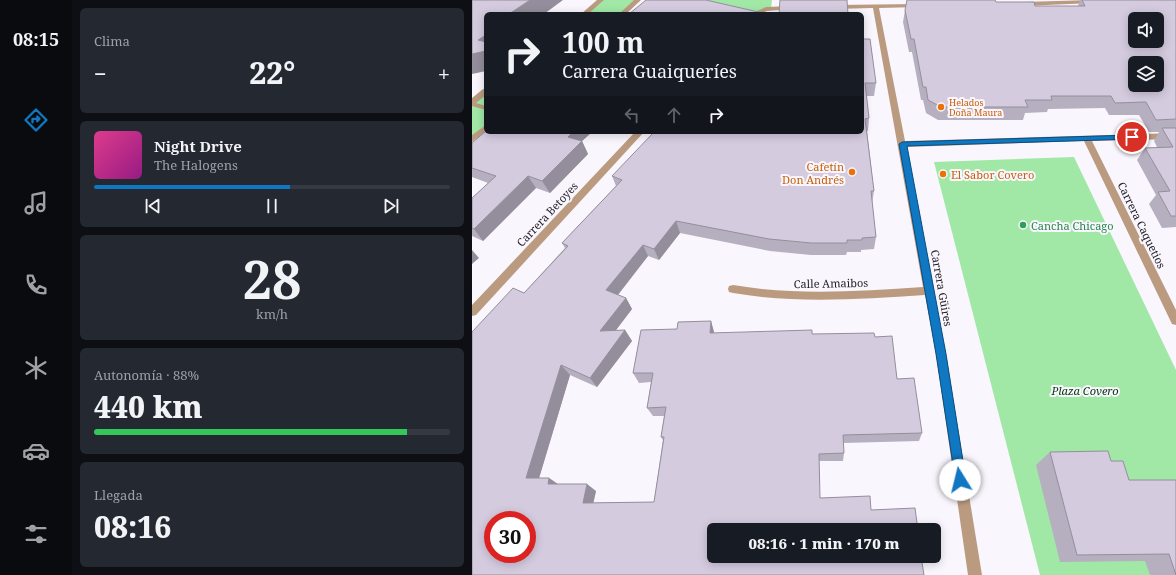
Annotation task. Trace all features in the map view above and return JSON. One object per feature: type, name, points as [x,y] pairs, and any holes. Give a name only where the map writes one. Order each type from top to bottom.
[{"type":"street","points":[[586,12],[601,0]]},
{"type":"street","points":[[624,12],[638,0]]},
{"type":"street","points":[[1012,4],[1099,2]]},
{"type":"street","name":"Carrera Güires","points":[[876,6],[941,354],[975,575]]},
{"type":"street","points":[[829,7],[922,6]]},
{"type":"street","points":[[758,12],[766,9],[798,8]]},
{"type":"street","points":[[484,93],[472,103],[484,107]]},
{"type":"street","points":[[472,140],[484,130]]},
{"type":"street","name":"Carrera Betoyes","points":[[472,312],[638,134]]},
{"type":"street","points":[[902,144],[1176,136]]},
{"type":"street","name":"Carrera Caquetios","points":[[1087,139],[1176,321]]},
{"type":"street","name":"Calle Amaibos","points":[[733,289],[754,293],[798,296],[930,291]]},
{"type":"green space","points":[[601,0],[638,0],[624,12],[586,12]]},
{"type":"green space","points":[[655,0],[772,0],[771,9],[760,12],[739,12]]},
{"type":"green space","points":[[484,93],[484,130],[472,139],[472,102]]},
{"type":"green space","name":"Plaza Covero","points":[[1074,157],[1176,370],[1176,575],[1040,575],[934,162]]},
{"type":"building","points":[[472,0],[530,0],[512,12],[484,12],[484,36],[478,40],[484,42],[484,51],[472,54]]},
{"type":"building","points":[[646,0],[706,0],[758,12],[631,12]]},
{"type":"building","points":[[780,0],[847,0],[848,12],[779,12]]},
{"type":"building","points":[[907,0],[995,0],[996,2],[1034,2],[1035,6],[1085,6],[1082,0],[1176,0],[1176,119],[1156,120],[1146,102],[1115,103],[1111,96],[1051,96],[1052,100],[1025,100],[1028,107],[941,107],[928,100],[926,87],[923,87],[914,39],[911,39],[905,10]]},
{"type":"building","points":[[864,39],[870,39],[876,83],[865,83],[869,118],[865,119],[874,191],[871,191],[876,237],[862,238],[862,240],[847,240],[847,243],[811,243],[769,239],[676,221],[654,249],[643,245],[606,290],[626,298],[600,331],[625,330],[590,378],[561,365],[526,478],[549,478],[548,484],[587,484],[583,503],[654,502],[664,437],[661,437],[666,407],[647,408],[653,373],[633,373],[641,330],[677,329],[678,322],[711,321],[710,333],[812,330],[812,334],[874,333],[875,337],[892,336],[897,379],[914,378],[922,433],[843,435],[844,453],[819,454],[820,498],[870,496],[871,510],[915,508],[917,523],[707,523],[707,563],[922,563],[924,575],[472,575],[472,332],[513,288],[524,293],[568,246],[562,243],[622,180],[612,176],[652,134],[864,134]]},
{"type":"building","points":[[1162,128],[1176,128],[1176,216],[1171,216],[1158,192],[1170,191],[1145,148],[1173,147]]},
{"type":"building","points":[[484,133],[484,134],[571,134],[568,137],[582,141],[542,181],[528,176],[474,229],[472,228],[472,198],[496,176],[472,168],[472,143]]},
{"type":"building","points":[[1108,451],[1111,461],[1123,461],[1129,480],[1176,480],[1176,575],[1169,554],[1077,555],[1050,452]]},
{"type":"place","name":"Helados Doña Maura","points":[[941,107]]},
{"type":"place","name":"Cafetín Don Andrés","points":[[852,172]]},
{"type":"place","name":"El Sabor Covero","points":[[943,174]]},
{"type":"place","name":"Cancha Chicago","points":[[1023,225]]},
{"type":"route","points":[[960,480],[941,354],[902,144],[1132,137]]}]
